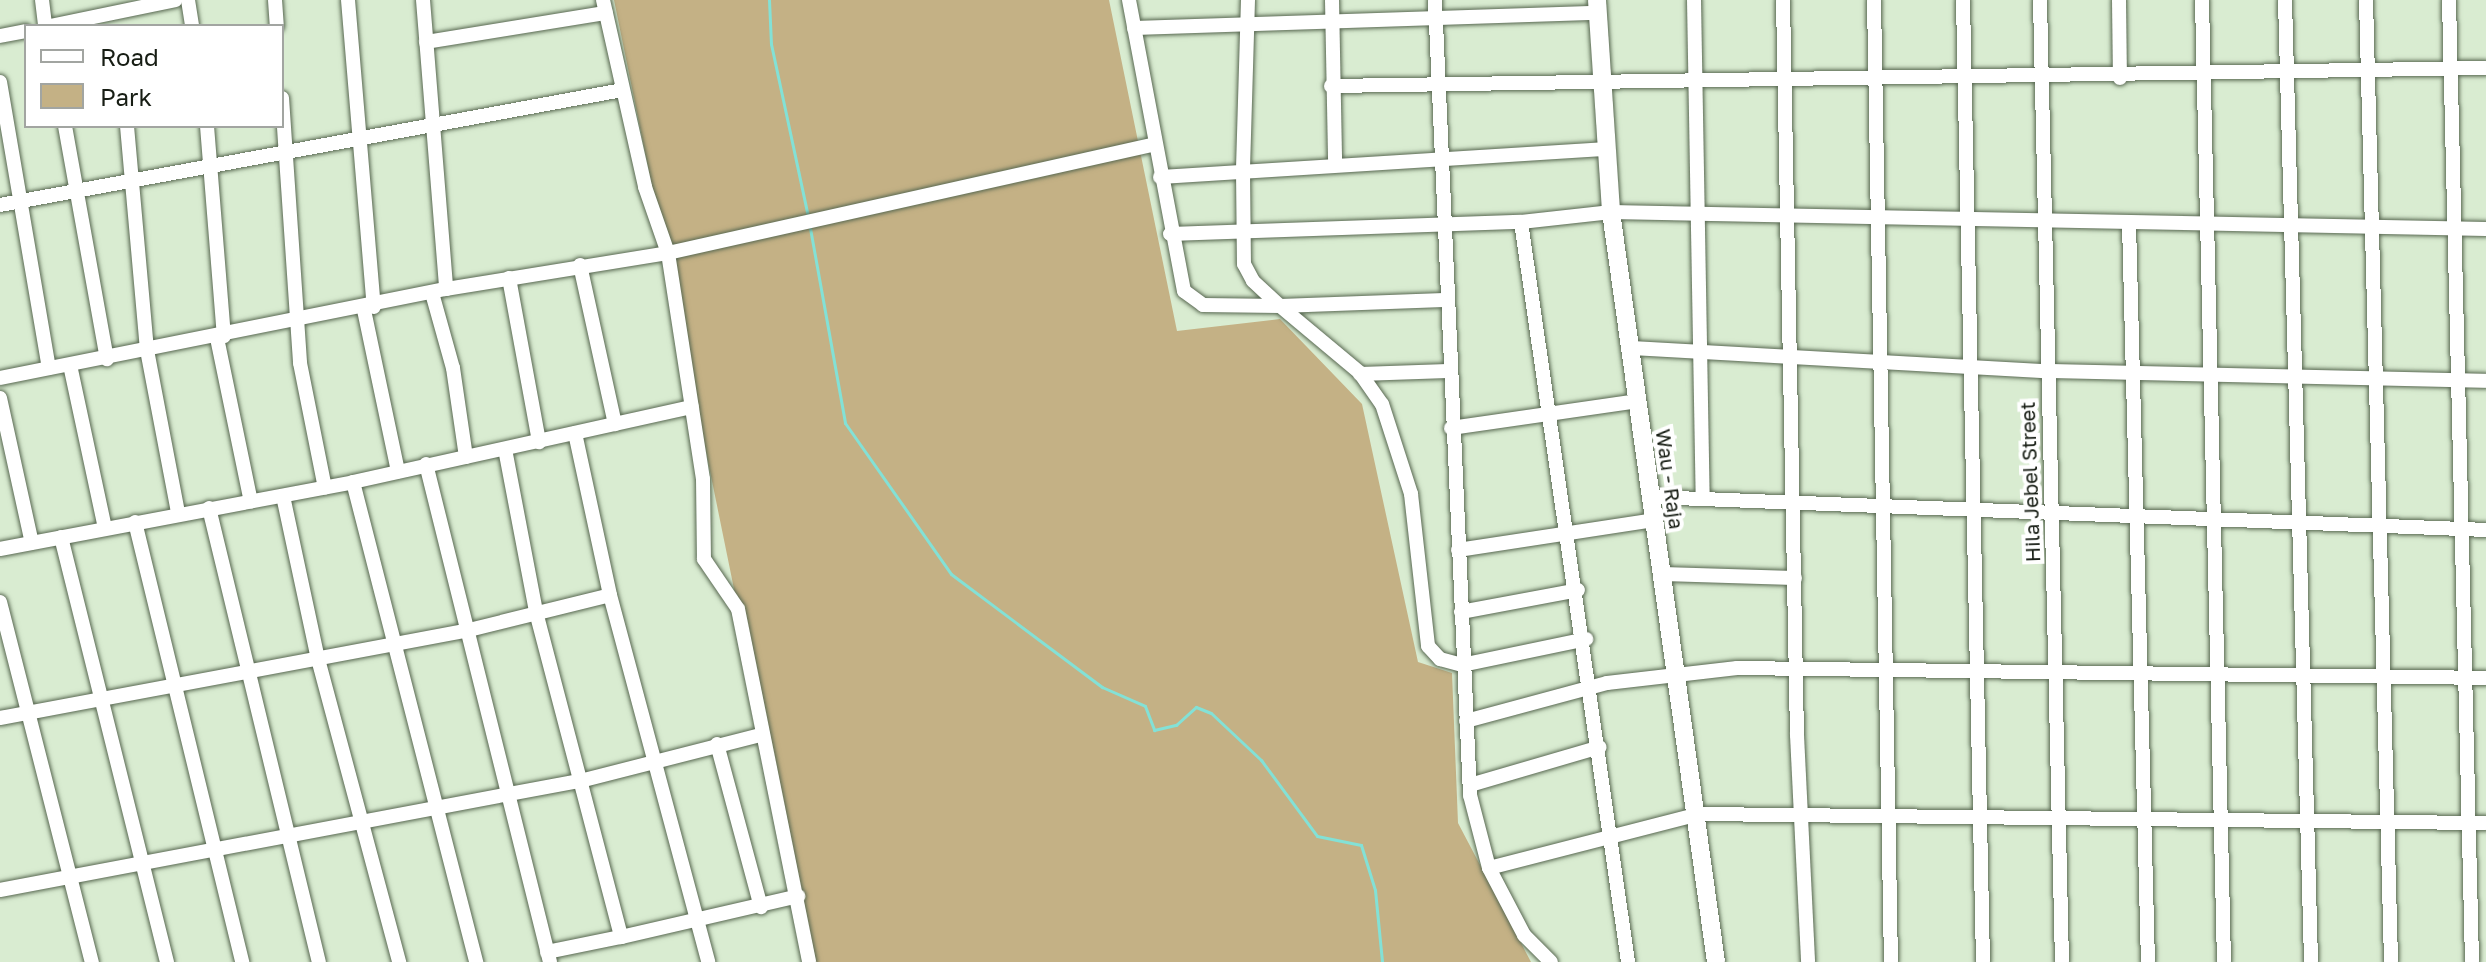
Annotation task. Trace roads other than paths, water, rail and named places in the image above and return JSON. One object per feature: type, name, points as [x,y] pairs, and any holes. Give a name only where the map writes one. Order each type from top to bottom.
[{"type":"main road","name":"Wau - Raja","points":[[1598,7],[1604,149],[1611,212],[1699,814],[1716,962]]},
{"type":"street","points":[[42,0],[48,24]]},
{"type":"street","points":[[86,0],[87,16]]},
{"type":"street","points":[[56,24],[87,16],[105,19],[175,0]]},
{"type":"street","points":[[188,0],[192,24]]},
{"type":"street","points":[[275,0],[277,24]]},
{"type":"street","points":[[348,0],[369,308],[398,471]]},
{"type":"street","points":[[423,0],[433,121],[439,291],[466,457]]},
{"type":"street","points":[[1129,0],[1178,277],[1192,302],[1280,306],[1444,300]]},
{"type":"street","points":[[1248,0],[1243,171],[1248,273],[1280,306],[1360,374],[1382,404],[1411,494],[1424,639],[1440,659],[1462,665],[1586,639]]},
{"type":"street","points":[[1332,0],[1331,86],[1335,163]]},
{"type":"street","points":[[1435,0],[1444,300],[1470,785],[1489,868],[1524,935],[1551,962]]},
{"type":"street","points":[[1694,0],[1703,498]]},
{"type":"street","points":[[1783,0],[1799,812],[1808,962]]},
{"type":"street","points":[[1874,0],[1891,962]]},
{"type":"street","points":[[1963,0],[1983,962]]},
{"type":"street","name":"Hila Jebel Street","points":[[2040,0],[2062,962]]},
{"type":"street","points":[[2119,0],[2120,78]]},
{"type":"street","points":[[2202,0],[2224,818],[2224,962]]},
{"type":"street","points":[[2285,0],[2288,225],[2311,962]]},
{"type":"street","points":[[2366,0],[2391,962]]},
{"type":"street","points":[[2449,0],[2451,228],[2472,962]]},
{"type":"street","points":[[426,42],[604,6],[622,90],[668,253],[703,479],[704,559],[738,609],[760,735],[798,896],[809,962]]},
{"type":"street","points":[[1134,28],[1247,21],[1435,18],[1598,7]]},
{"type":"street","points":[[0,36],[24,31]]},
{"type":"street","points":[[1331,86],[2203,77],[2486,68]]},
{"type":"street","points":[[0,82],[49,368]]},
{"type":"street","points":[[0,205],[132,185],[433,121],[622,90]]},
{"type":"street","points":[[284,126],[296,319],[325,488]]},
{"type":"street","points":[[65,128],[107,359]]},
{"type":"street","points":[[127,128],[147,350],[178,513]]},
{"type":"street","points":[[207,128],[213,168],[221,337],[251,502]]},
{"type":"street","points":[[0,378],[221,337],[296,319],[369,308],[439,291],[580,265],[668,253],[1153,145]]},
{"type":"street","points":[[1160,177],[1335,163],[1440,160],[1604,149]]},
{"type":"street","points":[[1170,234],[1244,234],[1442,223],[1521,222],[1611,212],[2044,223],[2486,229]]},
{"type":"street","points":[[1521,222],[1586,639],[1628,962]]},
{"type":"street","points":[[2129,223],[2133,516],[2148,962]]},
{"type":"street","points":[[580,265],[615,424]]},
{"type":"street","points":[[509,278],[539,442]]},
{"type":"street","points":[[1630,348],[2047,371],[2293,374],[2486,381]]},
{"type":"street","points":[[70,365],[105,528]]},
{"type":"street","points":[[1360,374],[1448,371]]},
{"type":"street","points":[[0,398],[32,543]]},
{"type":"street","points":[[1451,428],[1638,401]]},
{"type":"street","points":[[0,549],[178,513],[325,488],[692,407]]},
{"type":"street","points":[[575,433],[610,595],[652,762],[708,962]]},
{"type":"street","points":[[505,449],[536,612],[584,780],[621,937]]},
{"type":"street","points":[[426,464],[548,957],[798,896]]},
{"type":"street","points":[[353,482],[392,644],[476,962]]},
{"type":"street","points":[[283,496],[318,659],[399,962]]},
{"type":"street","points":[[1651,497],[2486,530]]},
{"type":"street","points":[[209,508],[245,673],[319,962]]},
{"type":"street","points":[[1458,550],[1654,520]]},
{"type":"street","points":[[135,522],[171,689],[242,962]]},
{"type":"street","points":[[61,537],[167,962]]},
{"type":"street","points":[[1662,574],[1795,578]]},
{"type":"street","points":[[1461,612],[1578,590]]},
{"type":"street","points":[[0,718],[171,689],[465,631],[610,595]]},
{"type":"street","points":[[0,602],[92,962]]},
{"type":"street","points":[[1466,721],[1592,687],[1679,672],[1797,667],[2486,678]]},
{"type":"street","points":[[0,890],[70,875],[212,855],[288,832],[435,810],[584,780],[760,735]]},
{"type":"street","points":[[717,744],[761,907]]},
{"type":"street","points":[[1470,785],[1600,747]]},
{"type":"street","points":[[1489,868],[1699,814],[1888,812],[2486,823]]},
{"type":"waterway","points":[[769,0],[771,44],[808,216]]},
{"type":"waterway","points":[[810,228],[845,423],[951,574],[1102,687],[1145,706],[1154,730],[1176,725],[1196,707],[1211,713],[1261,760],[1317,836],[1361,845],[1375,890],[1382,962]]}]
